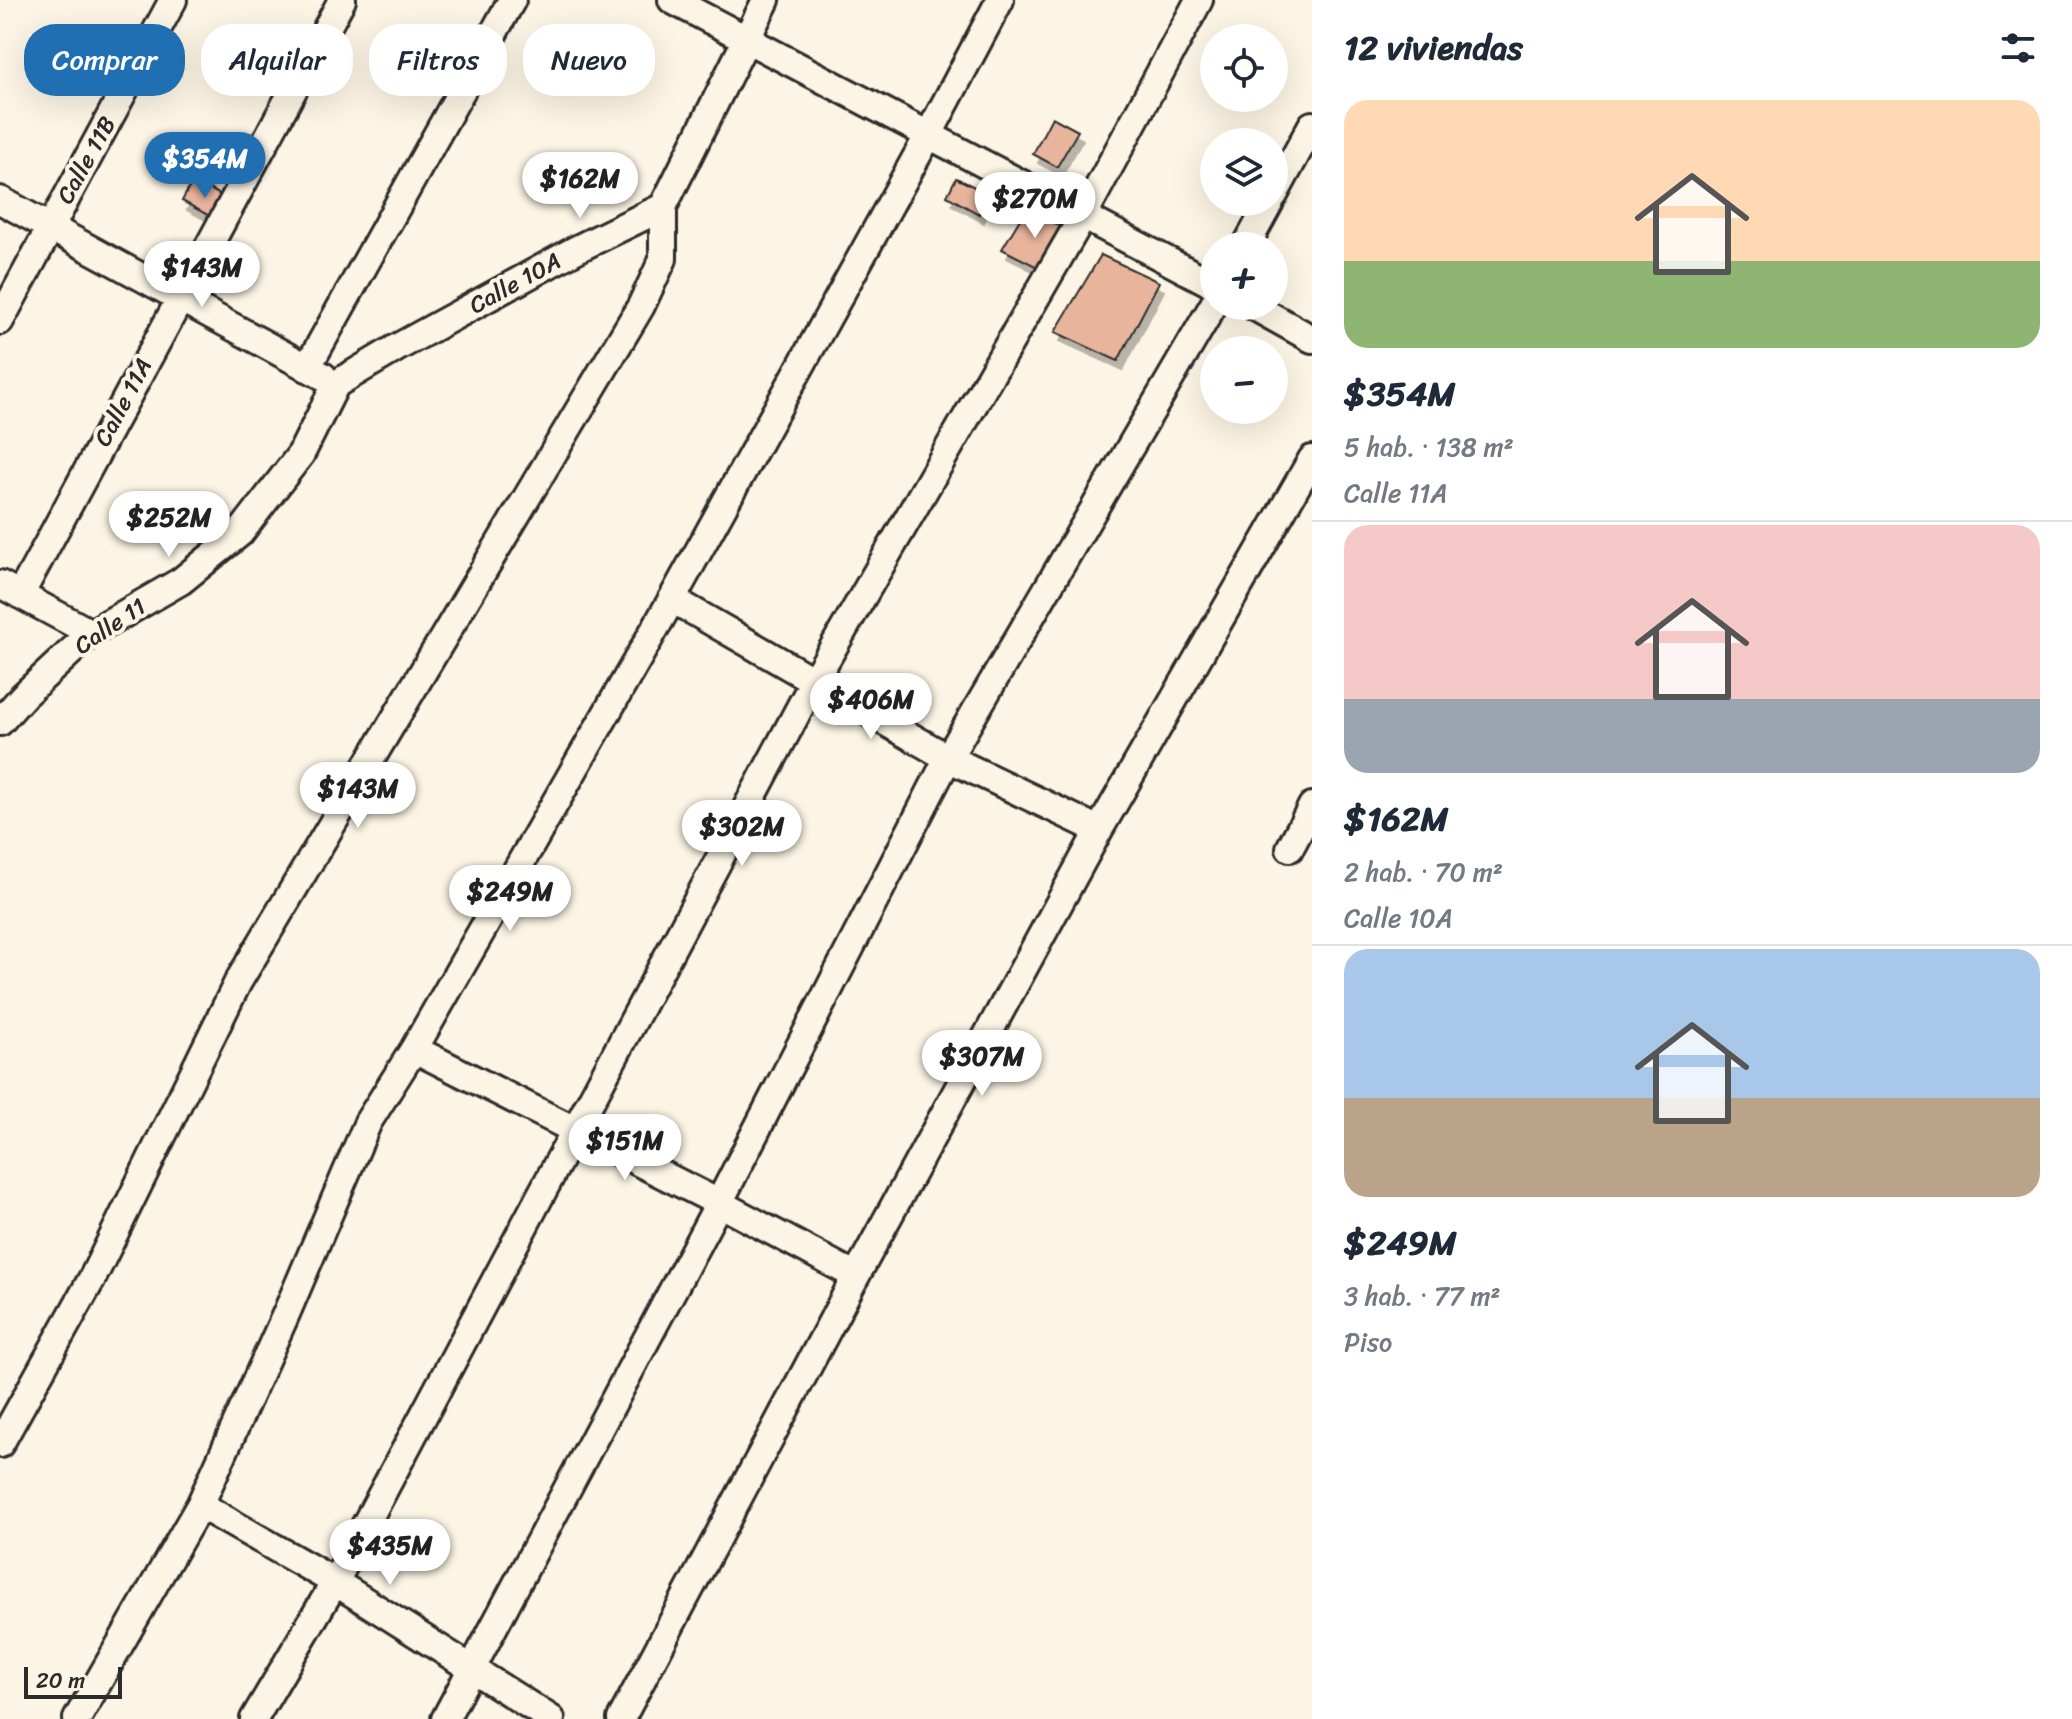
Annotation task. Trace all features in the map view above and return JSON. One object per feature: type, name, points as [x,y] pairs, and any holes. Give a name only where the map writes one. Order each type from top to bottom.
[{"type":"street","name":"Calle 11B","points":[[0,321],[173,0]]},
{"type":"street","name":"Calle 11A","points":[[10,590],[179,298],[342,0]]},
{"type":"street","points":[[307,368],[512,0]]},
{"type":"street","points":[[672,0],[1200,278]]},
{"type":"street","points":[[0,1444],[94,1275],[238,982],[641,306],[663,259],[663,207],[766,0]]},
{"type":"street","points":[[77,1719],[200,1505],[368,1122],[414,1049],[672,599],[1000,0]]},
{"type":"street","points":[[254,1719],[335,1582],[815,679],[1083,216],[1199,0]]},
{"type":"street","points":[[1288,169],[1312,125]]},
{"type":"street","points":[[0,200],[336,384]]},
{"type":"street","name":"Calle 10A","points":[[336,384],[577,249],[663,207]]},
{"type":"street","points":[[445,1719],[719,1203],[948,758],[1205,320]]},
{"type":"street","points":[[1278,320],[1312,339]]},
{"type":"street","name":"Calle 11","points":[[0,722],[24,695],[91,633],[181,581],[240,533],[301,454],[336,384]]},
{"type":"street","points":[[621,1719],[856,1276],[1099,830],[1312,459]]},
{"type":"street","points":[[10,590],[91,633]]},
{"type":"street","points":[[672,599],[948,758],[1099,830]]},
{"type":"street","points":[[1290,848],[1312,806]]},
{"type":"street","points":[[414,1049],[574,1128],[856,1276]]},
{"type":"street","points":[[200,1505],[335,1582],[551,1719]]},
{"type":"building","points":[[1052,117],[1078,131],[1057,167],[1033,154]]},
{"type":"building","points":[[956,178],[987,193],[979,214],[947,196]]},
{"type":"building","points":[[193,180],[228,199],[217,220],[182,201]]},
{"type":"building","points":[[1026,209],[1068,230],[1045,271],[1002,249]]},
{"type":"building","points":[[1101,255],[1159,282],[1118,361],[1055,332]]}]
